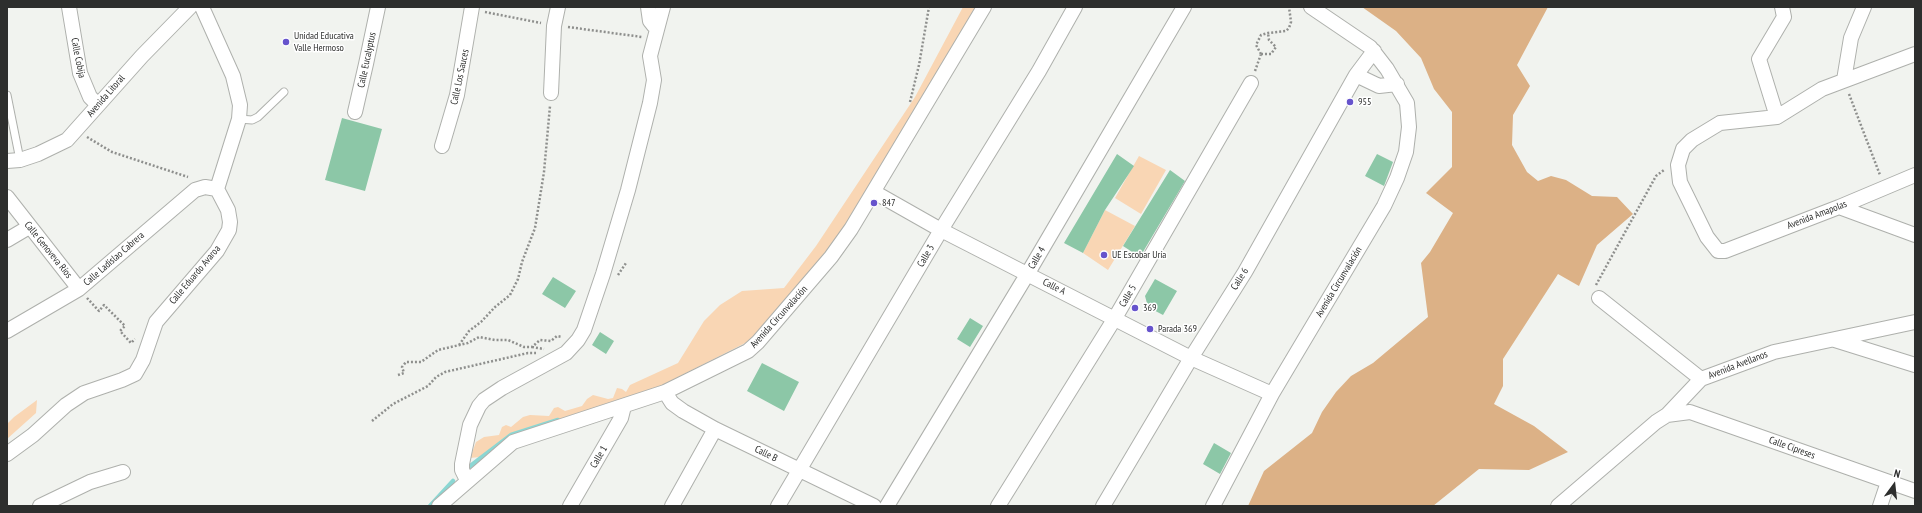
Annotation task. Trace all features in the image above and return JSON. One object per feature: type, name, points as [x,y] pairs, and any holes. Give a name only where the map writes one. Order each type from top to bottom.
[{"type":"street","name":"Calle Cobija","points":[[70,7],[80,73],[90,98],[98,105]]},
{"type":"street","name":"Avenida Litoral","points":[[14,160],[52,148],[67,140],[77,131],[98,105],[168,28],[190,7]]},
{"type":"street","points":[[201,188],[212,187],[217,189],[239,120],[239,94],[233,76],[202,7]]},
{"type":"street","name":"Calle Eucalyptus","points":[[355,112],[378,7]]},
{"type":"street","name":"Calle Los Sauces","points":[[442,146],[457,95],[472,7]]},
{"type":"street","points":[[551,93],[554,26],[558,7]]},
{"type":"street","points":[[648,7],[650,21],[654,26],[657,26]]},
{"type":"street","points":[[467,480],[462,470],[462,464],[470,425],[479,406],[484,400],[502,388],[566,353],[578,340],[590,316],[628,190],[650,103],[654,80],[650,56],[663,7]]},
{"type":"street","name":"Avenida Circunvalación","points":[[439,506],[467,480],[513,442],[665,392],[748,351],[758,342],[831,257],[874,192],[984,7]]},
{"type":"street","name":"Calle 3","points":[[778,506],[941,230],[1039,71],[1075,7]]},
{"type":"street","name":"Calle 4","points":[[886,506],[1028,273],[1184,7]]},
{"type":"street","points":[[1311,7],[1372,49]]},
{"type":"street","name":"Avenida Circunvalación","points":[[1213,506],[1272,394],[1384,206],[1397,178],[1406,152],[1409,127],[1407,103],[1397,84],[1362,33],[1324,7]]},
{"type":"street","points":[[1777,117],[1760,60],[1784,17],[1782,7]]},
{"type":"street","points":[[1844,80],[1851,38],[1864,7]]},
{"type":"street","name":"Calle 6","points":[[1103,506],[1191,358],[1245,272],[1372,49]]},
{"type":"street","points":[[1678,166],[1683,149],[1692,140],[1720,123],[1777,117],[1822,89],[1915,54]]},
{"type":"street","points":[[1356,75],[1379,86],[1397,84]]},
{"type":"street","name":"Calle 5","points":[[998,506],[1115,318],[1251,83]]},
{"type":"street","name":"Avenida Amapolas","points":[[1678,166],[1680,182],[1708,238],[1718,251],[1725,251],[1839,207],[1915,175]]},
{"type":"street","name":"Calle Ladislao Cabrera","points":[[7,331],[79,289],[181,201],[195,190],[201,188]]},
{"type":"street","name":"Calle Eduardo Avaroa","points":[[7,454],[33,435],[66,405],[84,393],[135,374],[143,360],[147,344],[156,322],[224,240],[230,222],[228,210],[217,189]]},
{"type":"street","name":"Calle A","points":[[874,192],[941,230],[1028,273],[1191,358],[1272,394]]},
{"type":"street","name":"Calle Genoveva Ríos","points":[[7,197],[79,289]]},
{"type":"street","points":[[1839,207],[1915,235]]},
{"type":"street","points":[[7,240],[29,227]]},
{"type":"street","points":[[1599,298],[1701,379]]},
{"type":"street","name":"Avenida Avellanos","points":[[1558,506],[1656,422],[1667,415],[1701,379],[1774,352],[1915,322]]},
{"type":"street","points":[[1835,340],[1915,365]]},
{"type":"street","name":"Calle B","points":[[665,392],[672,402],[683,411],[715,429],[874,506]]},
{"type":"street","name":"Calle 1","points":[[570,506],[621,418],[624,406]]},
{"type":"street","name":"Calle Cipreses","points":[[1667,415],[1690,412],[1915,491]]},
{"type":"street","points":[[672,506],[715,429]]},
{"type":"street","points":[[40,506],[90,482],[123,472]]},
{"type":"street","points":[[1880,506],[1888,482]]},
{"type":"lane","points":[[239,120],[252,120],[258,117],[284,92]]},
{"type":"lane","points":[[7,95],[14,160]]},
{"type":"path","points":[[910,106],[929,7]]},
{"type":"path","points":[[1268,32],[1269,40],[1276,48],[1271,54],[1261,54],[1256,45],[1257,41],[1261,36],[1268,32],[1286,31],[1291,22],[1289,7]]},
{"type":"path","points":[[1844,80],[1884,188]]},
{"type":"path","points":[[459,345],[469,332],[510,295],[518,280],[522,262],[535,228],[544,172],[551,93]]},
{"type":"path","points":[[77,131],[112,152],[192,178],[201,188]]},
{"type":"path","points":[[1599,298],[1592,292],[1656,176],[1664,170],[1678,166]]},
{"type":"path","points":[[615,279],[626,264]]},
{"type":"path","points":[[79,289],[99,312],[104,305],[125,326],[120,331],[131,343],[137,336],[147,344]]},
{"type":"path","points":[[398,375],[404,373],[402,367],[406,362],[421,362],[438,350],[468,343],[480,337],[495,340],[508,340],[524,347],[532,347],[540,340],[551,341],[557,336],[578,340]]},
{"type":"path","points":[[372,421],[398,400],[423,388],[436,377],[445,372],[528,353],[545,355],[550,362]]},
{"type":"shaded area","points":[[963,7],[980,7],[833,247],[753,339],[655,389],[511,434],[480,457],[470,458],[476,442],[484,437],[499,435],[502,427],[506,425],[511,427],[523,417],[530,415],[549,416],[554,408],[558,407],[565,411],[582,406],[587,399],[593,395],[608,399],[613,398],[617,388],[626,392],[630,385],[678,363],[704,321],[720,305],[742,291],[784,288],[816,246],[915,97]]},
{"type":"shaded area","points":[[1362,7],[1548,7],[1517,65],[1530,86],[1513,115],[1512,145],[1527,172],[1538,181],[1551,176],[1566,180],[1592,196],[1617,197],[1633,214],[1597,245],[1579,286],[1558,274],[1503,359],[1503,386],[1494,404],[1534,426],[1568,452],[1529,470],[1479,469],[1433,506],[1248,506],[1264,471],[1312,433],[1322,412],[1336,392],[1351,376],[1373,363],[1428,317],[1421,263],[1430,252],[1453,213],[1426,193],[1452,167],[1452,112],[1434,89],[1421,58],[1396,31]]},
{"type":"shaded area","points":[[1139,156],[1166,170],[1141,214],[1115,198]]},
{"type":"shaded area","points":[[1105,210],[1135,226],[1108,270],[1083,253]]},
{"type":"shaded area","points":[[37,400],[36,413],[7,439],[7,424]]},
{"type":"building","points":[[342,118],[382,129],[365,191],[325,180]]},
{"type":"building","points":[[1117,154],[1134,166],[1105,210],[1083,253],[1064,243]]},
{"type":"building","points":[[1377,154],[1393,162],[1384,186],[1365,176]]},
{"type":"building","points":[[1170,170],[1185,181],[1140,257],[1123,246]]},
{"type":"building","points":[[553,277],[576,291],[565,308],[542,294]]},
{"type":"building","points":[[1155,279],[1177,291],[1163,315],[1148,307],[1145,296]]},
{"type":"building","points":[[970,318],[983,326],[970,347],[957,339]]},
{"type":"building","points":[[600,332],[614,341],[606,354],[592,345]]},
{"type":"building","points":[[762,363],[799,382],[784,411],[747,391]]},
{"type":"building","points":[[1214,443],[1231,453],[1220,474],[1203,464]]},
{"type":"waterway","points":[[465,470],[511,435],[558,420]]},
{"type":"waterway","points":[[430,506],[453,481]]},
{"type":"place","name":"Unidad Educativa Valle Hermoso","points":[[286,42]]},
{"type":"place","name":"955","points":[[1350,102]]},
{"type":"place","name":"847","points":[[874,203]]},
{"type":"place","name":"UE Escobar Uría","points":[[1104,255]]},
{"type":"place","name":"369","points":[[1135,308]]},
{"type":"place","name":"Parada 369","points":[[1150,329]]}]
